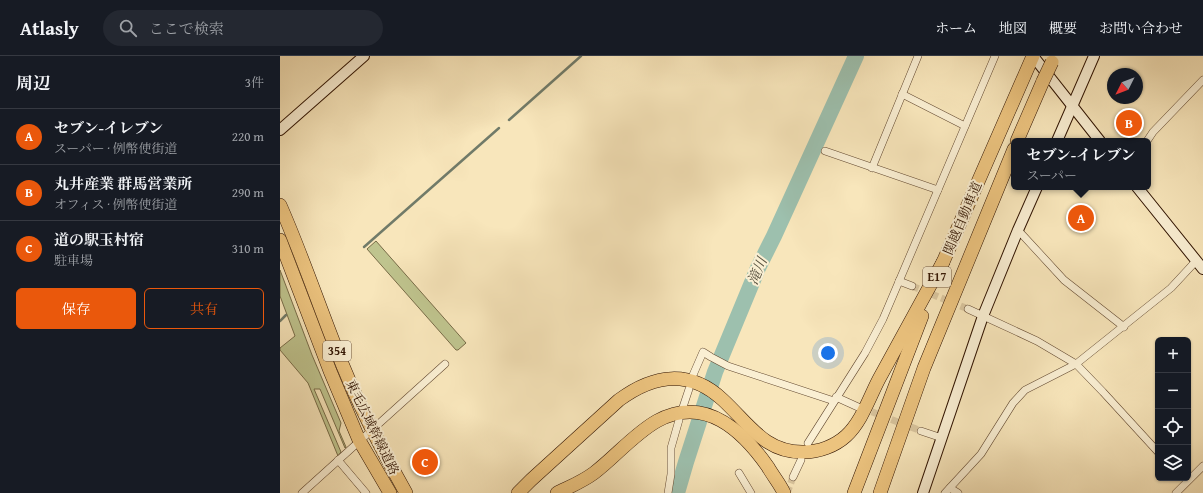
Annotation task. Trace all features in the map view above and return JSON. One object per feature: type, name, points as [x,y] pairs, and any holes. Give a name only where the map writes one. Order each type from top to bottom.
[{"type":"highway","name":"関越自動車道","points":[[854,493],[943,262],[1031,59]]},
{"type":"highway","points":[[1018,138],[1054,59]]},
{"type":"highway","name":"関越自動車道","points":[[880,493],[924,368],[1011,156]]},
{"type":"highway","name":"東毛広域幹線道路","points":[[280,205],[298,246],[342,364],[371,430],[406,493]]},
{"type":"highway","name":"東毛広域幹線道路","points":[[280,240],[330,371],[359,440],[390,493]]},
{"type":"highway","points":[[518,493],[596,420],[631,391],[643,385],[670,378],[691,382],[707,388],[716,394],[757,435],[768,443],[782,449],[796,452],[812,452],[835,444],[846,436],[861,416],[879,379],[943,262]]},
{"type":"highway","points":[[557,493],[580,482],[592,474],[658,421],[668,416],[682,413],[696,413],[718,418],[733,428],[747,441],[760,457],[784,493]]},
{"type":"street","points":[[280,130],[364,56]]},
{"type":"street","points":[[872,168],[918,56]]},
{"type":"street","points":[[808,443],[865,353],[882,319],[995,56]]},
{"type":"street","points":[[1058,138],[1094,56]]},
{"type":"street","points":[[1031,59],[1073,106],[1098,138]]},
{"type":"street","points":[[1149,138],[1203,80]]},
{"type":"street","points":[[902,94],[965,126]]},
{"type":"street","points":[[825,151],[938,190]]},
{"type":"street","points":[[923,493],[983,316],[1036,190]]},
{"type":"street","points":[[1139,190],[1203,269]]},
{"type":"street","points":[[1018,230],[1064,280],[1124,326]]},
{"type":"street","points":[[947,491],[981,454],[1013,403],[1025,390],[1076,364],[1171,288],[1196,261]]},
{"type":"street","points":[[899,281],[912,286]]},
{"type":"street","points":[[968,308],[1037,341],[1076,364],[1155,449]]},
{"type":"street","points":[[668,493],[672,474],[670,448],[691,382],[703,352],[728,366],[858,407]]},
{"type":"street","points":[[302,493],[445,364]]},
{"type":"street","points":[[921,430],[942,438]]},
{"type":"street","points":[[338,460],[366,493]]},
{"type":"street","points":[[793,477],[801,460]]},
{"type":"street","points":[[1191,475],[1203,466]]},
{"type":"street","points":[[739,473],[751,493]]},
{"type":"street","points":[[1176,493],[1183,481]]},
{"type":"street","points":[[947,491],[958,493]]},
{"type":"green space","points":[[376,241],[466,343],[458,350],[456,350],[367,249]]},
{"type":"green space","points":[[280,270],[312,355],[341,423],[339,431],[346,447],[345,448],[320,389],[314,389],[341,452],[338,456],[308,383],[280,350],[280,348],[295,336],[280,296]]},
{"type":"waterway","points":[[509,120],[581,56]]},
{"type":"waterway","name":"滝川","points":[[677,493],[715,372],[758,268],[856,56]]},
{"type":"waterway","points":[[364,247],[499,128]]},
{"type":"waterway","points":[[280,321],[286,315]]},
{"type":"tunnel","points":[[912,286],[968,309]]},
{"type":"tunnel","points":[[862,408],[921,431]]},
{"type":"tunnel","points":[[787,493],[793,477]]},
{"type":"place","name":"丸井産業 群馬営業所","points":[[1129,123]]},
{"type":"place","name":"セブン-イレブン","points":[[1081,218]]},
{"type":"place","name":"道の駅玉村宿","points":[[425,462]]}]
